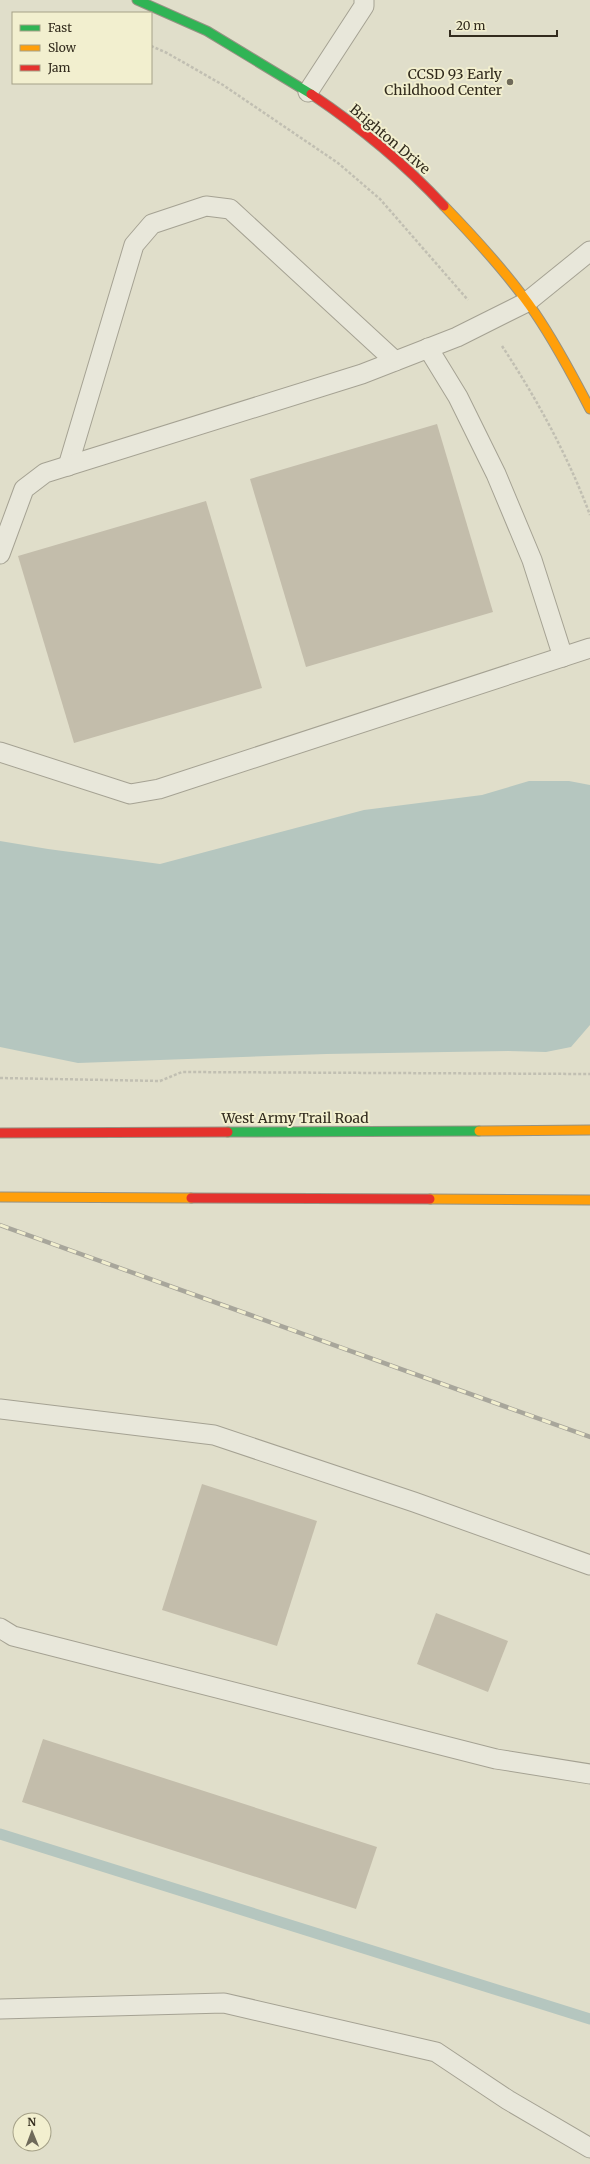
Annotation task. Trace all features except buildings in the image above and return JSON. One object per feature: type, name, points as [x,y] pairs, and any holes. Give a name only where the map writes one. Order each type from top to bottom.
[{"type":"main road","name":"Brighton Drive","points":[[137,0],[157,7],[236,46],[308,92],[360,130],[407,168],[475,240],[527,302],[590,409]]},
{"type":"main road","name":"West Army Trail Road","points":[[0,1133],[590,1130]]},
{"type":"main road","points":[[0,1197],[590,1200]]},
{"type":"lane","points":[[308,92],[364,6],[364,0]]},
{"type":"lane","points":[[68,466],[134,245],[152,224],[206,206],[230,209],[395,361]]},
{"type":"lane","points":[[0,554],[24,489],[45,473],[362,374],[457,337],[527,302],[590,251]]},
{"type":"lane","points":[[428,348],[458,397],[496,474],[532,560],[563,657]]},
{"type":"lane","points":[[0,752],[130,794],[159,789],[590,648]]},
{"type":"lane","points":[[0,1409],[214,1435],[414,1502],[590,1565]]},
{"type":"lane","points":[[0,1628],[13,1636],[496,1759],[590,1774]]},
{"type":"lane","points":[[0,2009],[224,2003],[436,2052],[508,2100],[590,2148]]},
{"type":"path","points":[[152,46],[167,53],[223,85],[338,162],[380,198],[486,322],[508,355],[548,423],[570,465],[590,515]]},
{"type":"path","points":[[0,1078],[160,1081],[182,1072],[590,1074]]},
{"type":"shaded area","points":[[529,781],[569,781],[590,785],[590,1025],[571,1047],[546,1052],[508,1051],[326,1054],[78,1063],[0,1047],[0,841],[160,864],[364,810],[482,795]]},
{"type":"waterway","points":[[0,1834],[590,2019]]},
{"type":"railway","points":[[0,1225],[590,1437]]},
{"type":"traffic: fast","points":[[137,0],[207,31],[311,94]]},
{"type":"traffic: fast","points":[[228,1132],[479,1131]]},
{"type":"traffic: slow","points":[[444,206],[492,258],[525,299],[557,348],[590,409]]},
{"type":"traffic: slow","points":[[479,1131],[590,1130]]},
{"type":"traffic: slow","points":[[0,1197],[191,1198]]},
{"type":"traffic: slow","points":[[430,1199],[590,1200]]},
{"type":"traffic: jam","points":[[311,94],[347,119],[381,146],[429,190],[444,206]]},
{"type":"traffic: jam","points":[[0,1133],[228,1132]]},
{"type":"traffic: jam","points":[[191,1198],[430,1199]]},
{"type":"place","name":"CCSD 93 Early Childhood Center","points":[[510,82]]}]
